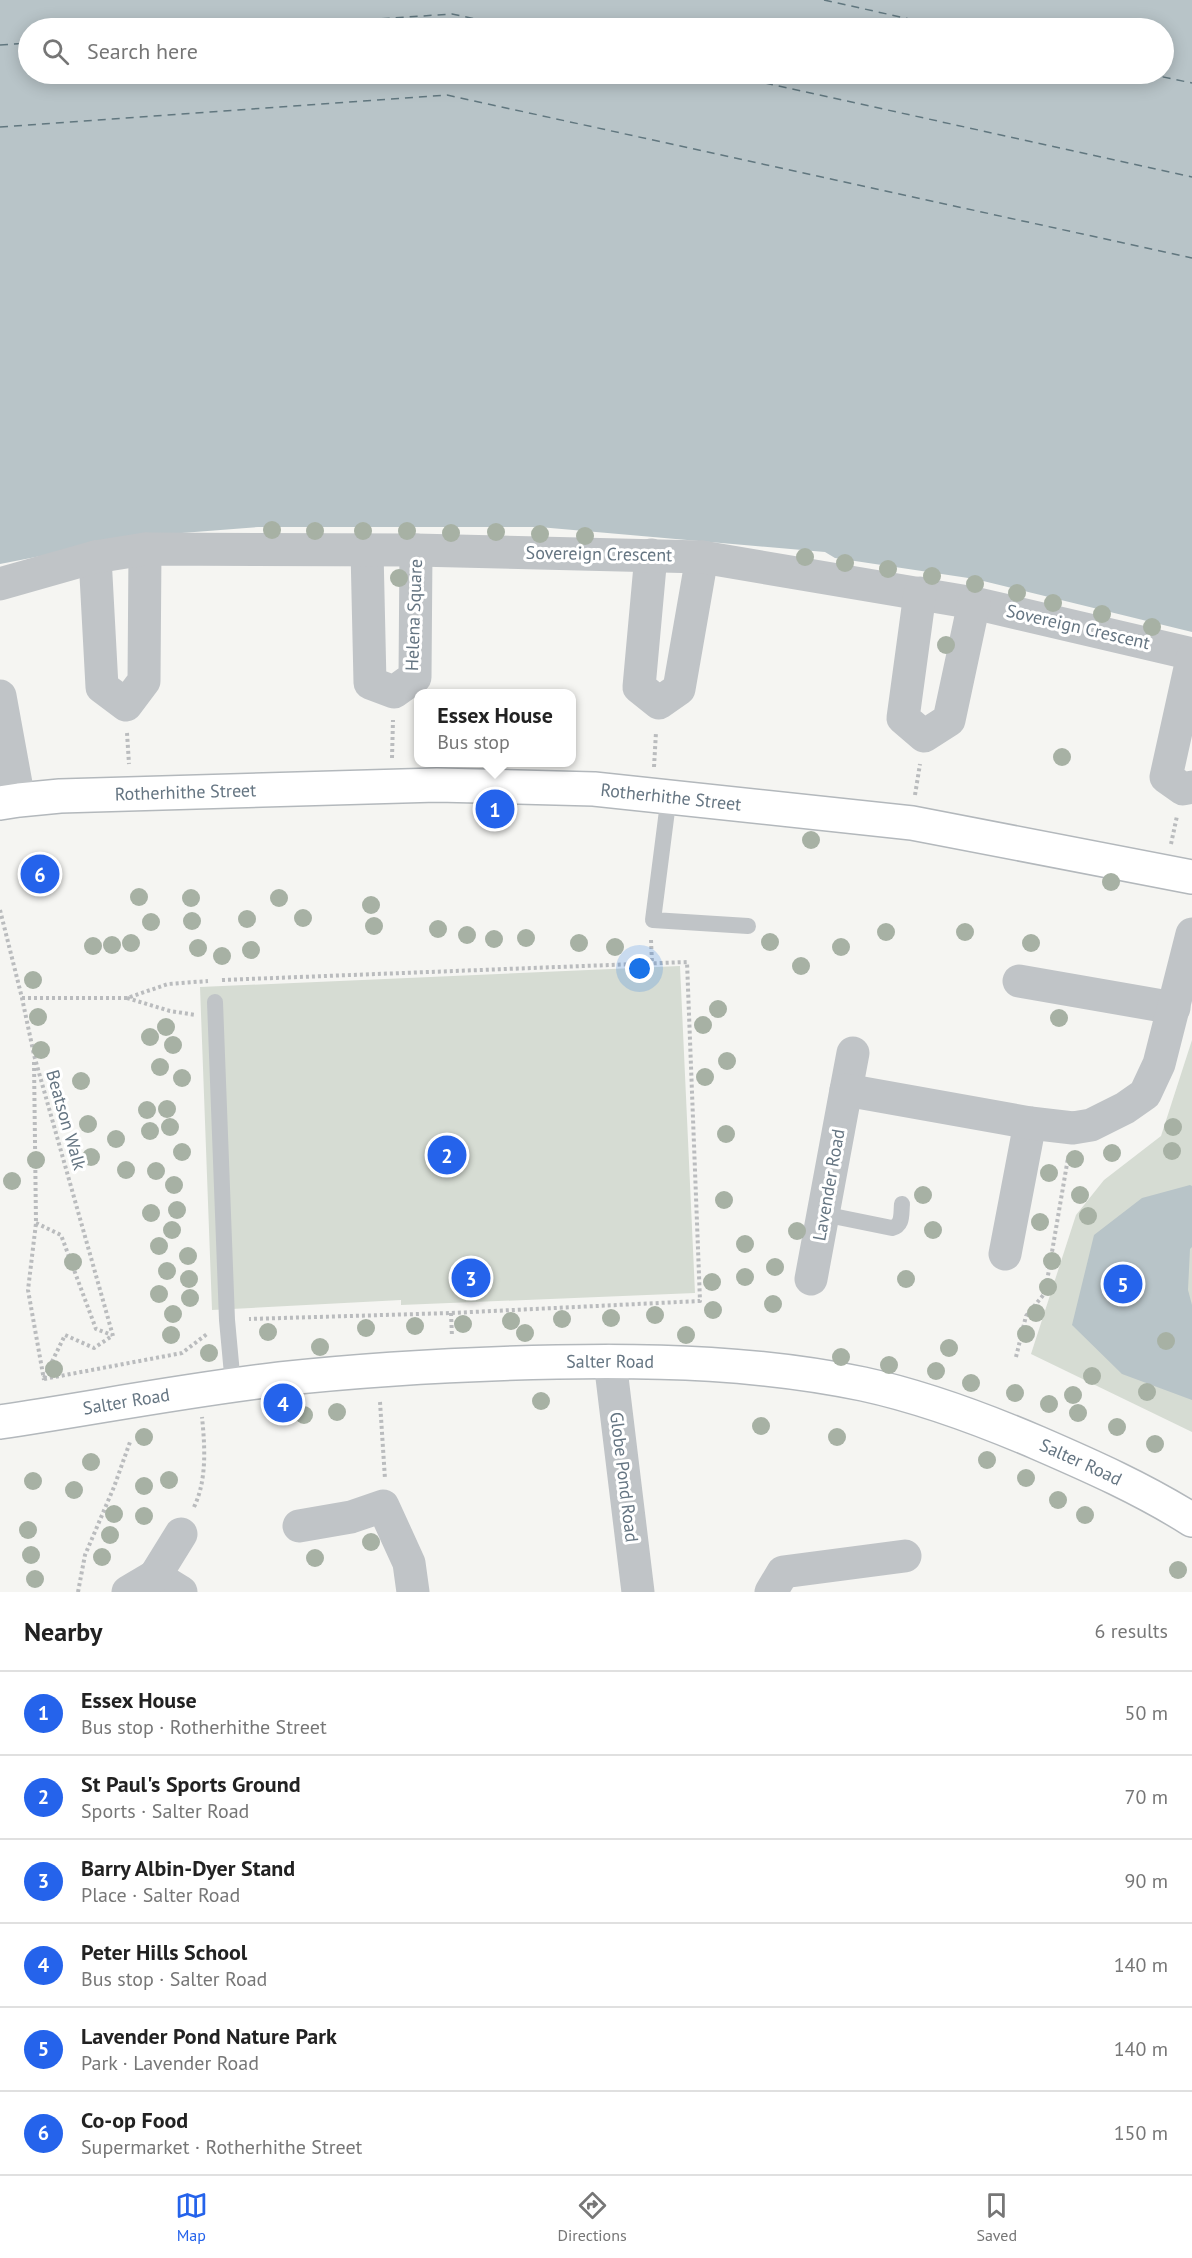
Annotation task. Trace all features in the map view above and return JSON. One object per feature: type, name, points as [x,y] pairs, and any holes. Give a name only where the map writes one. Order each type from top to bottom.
[{"type":"main road","name":"Rotherhithe Street","points":[[9,802],[60,796],[437,785],[594,789],[661,783],[912,823],[1192,877]]},
{"type":"main road","name":"Salter Road","points":[[0,1422],[233,1385],[454,1364],[610,1361],[741,1367],[801,1374],[875,1388],[935,1404],[998,1426],[1098,1469],[1164,1502],[1192,1520]]},
{"type":"street","name":"Sovereign Crescent","points":[[0,584],[95,557],[144,549],[417,550],[702,557],[974,603],[1192,654]]},
{"type":"street","points":[[95,557],[102,687],[126,705],[144,681],[144,549]]},
{"type":"street","name":"Helena Square","points":[[367,550],[370,683],[394,692],[415,677],[417,550]]},
{"type":"street","points":[[651,555],[639,687],[659,703],[679,689],[702,557]]},
{"type":"street","points":[[920,593],[903,718],[924,736],[949,720],[974,603]]},
{"type":"street","points":[[1192,659],[1166,777],[1183,789],[1192,787]]},
{"type":"street","points":[[0,696],[9,802]]},
{"type":"street","points":[[846,1090],[1030,1123],[1073,1128],[1091,1125],[1125,1108],[1145,1094],[1159,1064],[1192,934]]},
{"type":"street","points":[[1019,981],[1174,1008]]},
{"type":"street","name":"Lavender Road","points":[[812,1280],[853,1053]]},
{"type":"street","points":[[1005,1254],[1030,1123]]},
{"type":"street","name":"Globe Pond Road","points":[[610,1361],[638,1592]]},
{"type":"street","points":[[299,1526],[351,1517],[382,1506],[409,1563],[413,1592]]},
{"type":"street","points":[[155,1587],[181,1534]]},
{"type":"street","points":[[771,1592],[783,1572],[905,1556]]},
{"type":"lane","points":[[661,783],[653,920],[748,926]]},
{"type":"lane","points":[[215,1002],[227,1320],[233,1385]]},
{"type":"lane","points":[[823,1214],[892,1228],[901,1222],[902,1204]]},
{"type":"path","points":[[392,744],[392,759]]},
{"type":"path","points":[[128,749],[129,767]]},
{"type":"path","points":[[655,752],[661,783]]},
{"type":"path","points":[[915,791],[918,775]]},
{"type":"path","points":[[1171,844],[1175,825]]},
{"type":"path","name":"Beatson Walk","points":[[0,910],[34,1055],[113,1336]]},
{"type":"path","points":[[651,948],[652,963]]},
{"type":"path","points":[[44,1379],[182,1353],[227,1320],[451,1314],[699,1301],[687,962],[200,981],[168,984],[127,998]]},
{"type":"path","points":[[22,998],[127,998],[170,1011],[201,1016]]},
{"type":"path","points":[[34,1055],[36,1223],[28,1290],[50,1415]]},
{"type":"path","points":[[1016,1357],[1026,1316],[1045,1293],[1073,1128]]},
{"type":"path","points":[[36,1223],[61,1235],[96,1329],[113,1336]]},
{"type":"path","points":[[451,1314],[453,1348]]},
{"type":"path","points":[[44,1379],[66,1335],[94,1348],[113,1336]]},
{"type":"path","points":[[181,1534],[202,1491],[204,1441],[200,1390]]},
{"type":"path","points":[[380,1402],[386,1475],[382,1506]]},
{"type":"path","points":[[78,1592],[85,1556],[130,1442]]},
{"type":"shaded area","points":[[0,0],[1192,0],[1192,632],[975,579],[835,558],[825,552],[539,527],[258,527],[143,536],[0,564]]},
{"type":"shaded area","points":[[680,966],[695,1293],[401,1305],[401,1300],[212,1310],[200,987]]},
{"type":"shaded area","points":[[1192,1040],[1192,1432],[1031,1354],[1076,1215],[1104,1180],[1161,1136]]},
{"type":"shaded area","points":[[1192,1186],[1192,1247],[1190,1249],[1188,1290],[1192,1305],[1192,1400],[1122,1374],[1072,1325],[1094,1235],[1142,1198]]},
{"type":"ferry route","points":[[824,0],[905,18]]},
{"type":"ferry route","points":[[392,18],[452,14],[471,18]]},
{"type":"ferry route","points":[[0,45],[18,44]]},
{"type":"ferry route","points":[[1174,79],[1192,83]]},
{"type":"ferry route","points":[[769,84],[1192,177]]},
{"type":"ferry route","points":[[0,127],[447,95],[1192,258]]},
{"type":"place","name":"Essex House","points":[[495,809]]},
{"type":"place","name":"Co-op Food","points":[[40,874]]},
{"type":"place","name":"St Paul's Sports Ground","points":[[447,1155]]},
{"type":"place","name":"Barry Albin-Dyer Stand","points":[[471,1278]]},
{"type":"place","name":"Lavender Pond Nature Park","points":[[1123,1284]]},
{"type":"place","name":"Peter Hills School","points":[[283,1403]]}]
